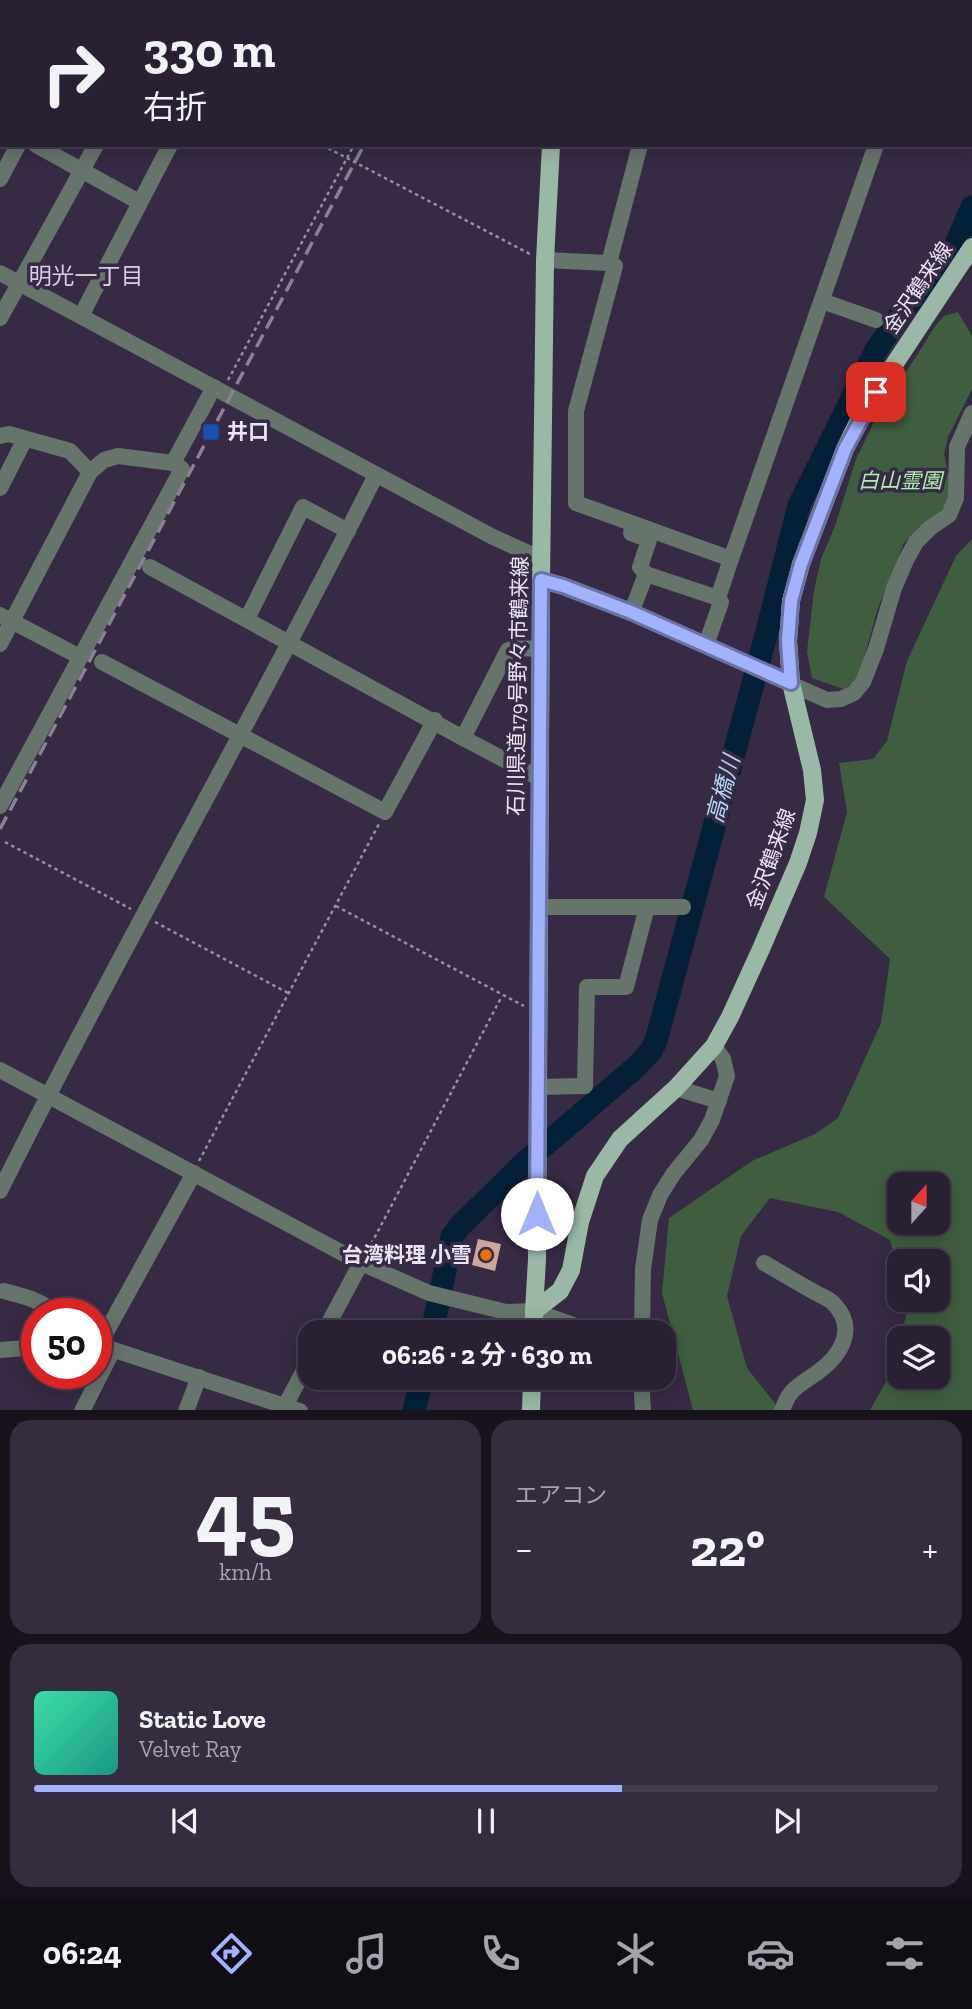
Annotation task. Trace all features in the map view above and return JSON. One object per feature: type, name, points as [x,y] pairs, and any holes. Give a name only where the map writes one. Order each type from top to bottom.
[{"type":"main road","name":"石川県道179号野々市鶴来線","points":[[534,1311],[537,1259],[538,778],[545,260],[551,147]]},
{"type":"main road","name":"金沢鶴来線","points":[[534,1311],[561,1291],[571,1270],[580,1222],[595,1176],[620,1139],[676,1088],[714,1046],[761,949],[808,833],[815,800],[812,770],[791,683],[788,641],[791,601],[801,564],[845,449],[864,410],[971,253]]},
{"type":"main road","points":[[534,1311],[534,1320]]},
{"type":"main road","points":[[531,1410],[532,1390]]},
{"type":"street","points":[[0,179],[17,147]]},
{"type":"street","points":[[40,147],[139,202]]},
{"type":"street","points":[[0,318],[95,147]]},
{"type":"street","points":[[81,316],[169,147]]},
{"type":"street","points":[[609,263],[639,147]]},
{"type":"street","points":[[718,598],[875,147]]},
{"type":"street","points":[[545,260],[609,263],[615,266],[576,411],[576,503],[731,559]]},
{"type":"street","points":[[0,273],[493,537],[542,559]]},
{"type":"street","points":[[822,301],[876,320]]},
{"type":"street","points":[[173,463],[218,389]]},
{"type":"street","points":[[541,580],[631,612],[827,700],[841,699],[854,693],[863,682],[894,588],[916,542],[949,515],[956,498],[957,447],[972,414]]},
{"type":"street","points":[[0,436],[9,434],[70,451],[90,472]]},
{"type":"street","points":[[0,488],[26,439]]},
{"type":"street","points":[[0,645],[6,618],[90,472],[104,460],[118,456],[173,463],[181,469],[0,806]]},
{"type":"street","points":[[0,1191],[48,1094],[290,644],[376,475]]},
{"type":"street","points":[[247,619],[303,506],[348,531]]},
{"type":"street","points":[[589,518],[649,540],[640,567],[646,573],[718,598],[722,602],[706,645]]},
{"type":"street","points":[[150,567],[538,778]]},
{"type":"street","points":[[631,612],[646,573]]},
{"type":"street","points":[[6,618],[80,657]]},
{"type":"street","points":[[463,738],[508,650],[540,649]]},
{"type":"street","points":[[102,662],[385,811],[435,720]]},
{"type":"street","points":[[539,907],[683,907]]},
{"type":"street","points":[[538,1087],[585,1086],[587,987],[626,987],[647,907]]},
{"type":"street","points":[[642,1320],[643,1269],[650,1220],[660,1195],[701,1140],[712,1120],[727,1076],[723,1059],[714,1046]]},
{"type":"street","points":[[0,1070],[361,1263],[438,1296],[506,1312],[534,1311],[559,1320]]},
{"type":"street","points":[[676,1088],[719,1101]]},
{"type":"street","points":[[112,1329],[193,1173]]},
{"type":"street","points":[[330,1320],[361,1263]]},
{"type":"street","points":[[764,1263],[834,1303],[843,1319],[846,1334],[840,1351],[818,1372],[797,1384],[782,1410]]},
{"type":"street","points":[[4,1291],[27,1298]]},
{"type":"street","points":[[0,1350],[21,1348]]},
{"type":"street","points":[[112,1349],[293,1408],[299,1390]]},
{"type":"street","points":[[186,1410],[199,1377]]},
{"type":"street","points":[[82,1410],[89,1389]]},
{"type":"street","points":[[641,1390],[643,1410]]},
{"type":"path","points":[[326,147],[545,260]]},
{"type":"path","points":[[218,389],[353,147]]},
{"type":"path","points":[[193,1173],[385,811]]},
{"type":"path","points":[[336,905],[502,996],[539,1013]]},
{"type":"path","points":[[361,1263],[502,996]]},
{"type":"green space","name":"白山霊園","points":[[958,312],[972,336],[972,389],[948,437],[944,454],[951,498],[940,512],[904,543],[878,608],[860,672],[852,684],[843,689],[812,678],[807,652],[814,590],[821,559],[835,526],[856,459],[873,424],[936,325],[944,316]]},
{"type":"green space","points":[[972,539],[972,1410],[870,1410],[887,1380],[887,1389],[950,1389],[950,1326],[904,1326],[907,1312],[950,1312],[950,1249],[893,1249],[890,1240],[838,1212],[770,1198],[741,1236],[727,1296],[747,1368],[780,1410],[693,1410],[676,1346],[676,1320],[669,1320],[662,1293],[669,1218],[752,1161],[815,1134],[838,1118],[881,1023],[890,959],[824,897],[847,812],[839,763],[873,759],[887,741],[907,661],[956,556]]},
{"type":"building","name":"台湾料理 小雪","points":[[478,1239],[501,1244],[495,1271],[472,1265]]},
{"type":"waterway","name":"高橋川","points":[[435,1320],[452,1237],[459,1227],[524,1163],[636,1067],[651,1051],[656,1041],[799,505],[876,350],[902,312],[954,248],[972,207]]},
{"type":"waterway","name":"高橋川","points":[[414,1410],[419,1390]]},
{"type":"railway","points":[[0,829],[363,147]]},
{"type":"place","name":"井口","points":[[211,432]]},
{"type":"place","name":"台湾料理 小雪","points":[[486,1255]]},
{"type":"district","name":"明光一丁目","points":[[86,276]]},
{"type":"route","points":[[537,1214],[541,580],[631,612],[791,683],[788,641],[791,601],[801,564],[845,449],[876,392]]}]
